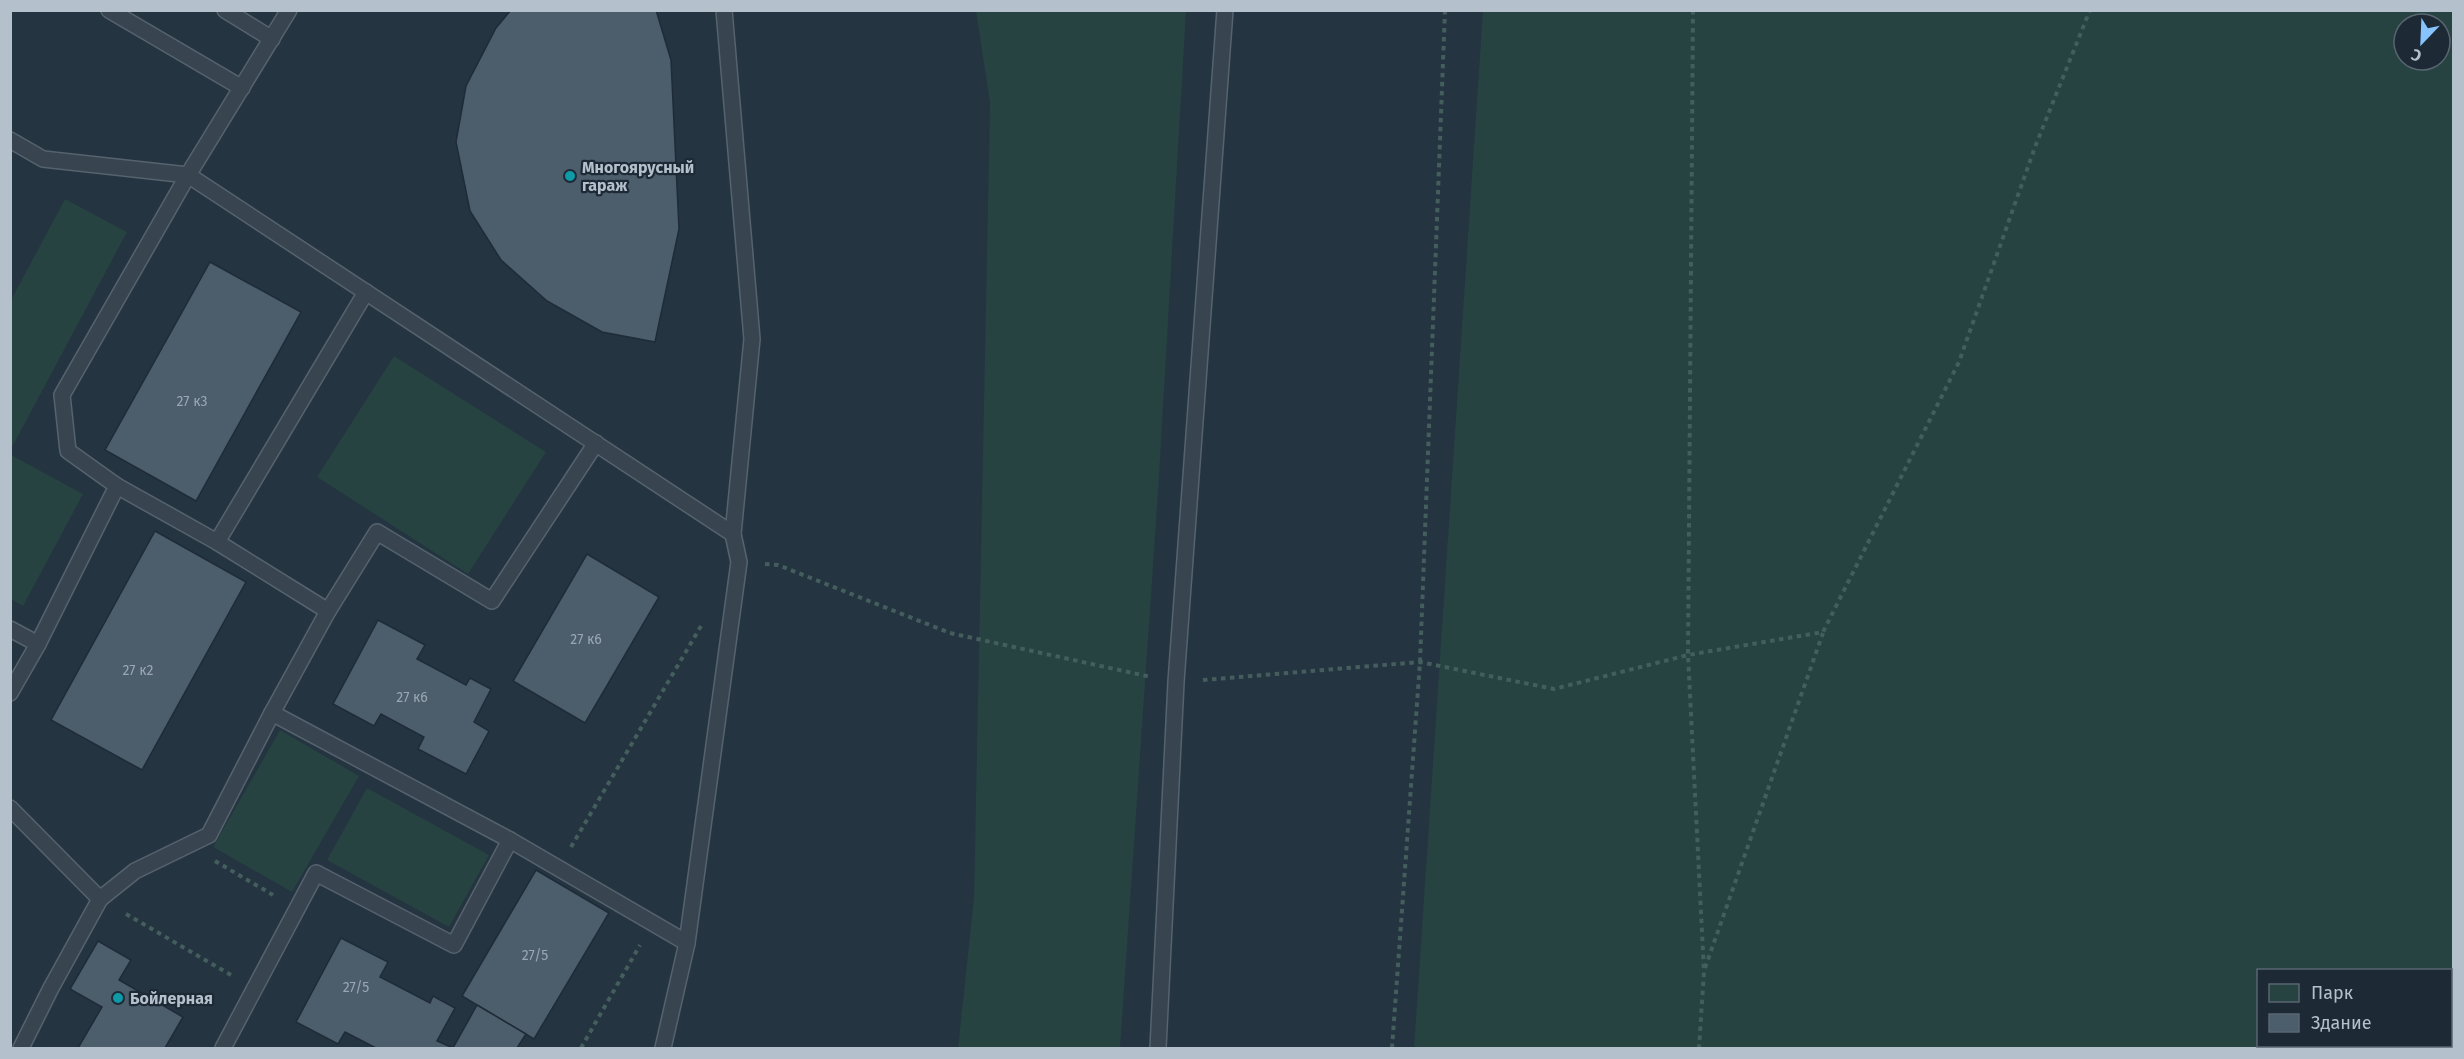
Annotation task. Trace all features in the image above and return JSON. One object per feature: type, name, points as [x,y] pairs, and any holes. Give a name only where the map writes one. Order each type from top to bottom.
[{"type":"lane","points":[[109,10],[242,88]]},
{"type":"lane","points":[[225,10],[272,39]]},
{"type":"lane","points":[[289,10],[188,175],[62,395],[68,451],[117,486],[217,542],[328,611]]},
{"type":"lane","points":[[663,1048],[687,944],[739,562],[733,534],[752,339],[724,10]]},
{"type":"lane","points":[[1158,1048],[1176,682],[1225,10]]},
{"type":"lane","points":[[10,140],[44,159],[188,175],[733,534]]},
{"type":"lane","points":[[217,542],[366,292]]},
{"type":"lane","points":[[21,1048],[99,899],[135,872],[209,835],[328,611],[377,532],[492,602],[596,443]]},
{"type":"lane","points":[[10,693],[38,644],[117,486]]},
{"type":"lane","points":[[10,629],[38,644]]},
{"type":"lane","points":[[272,713],[510,840],[687,944]]},
{"type":"lane","points":[[10,808],[99,899]]},
{"type":"lane","points":[[223,1048],[316,873],[454,945],[510,840]]},
{"type":"path","points":[[1392,1048],[1420,662],[1445,10]]},
{"type":"path","points":[[1693,10],[1688,656],[1704,972],[1699,1048]]},
{"type":"path","points":[[1704,972],[1823,632],[1959,362],[2035,147],[2090,10]]},
{"type":"path","points":[[739,562],[778,565],[950,633],[1176,682],[1420,662],[1554,689],[1688,656],[1823,632]]},
{"type":"path","points":[[558,869],[703,623]]},
{"type":"path","points":[[188,846],[297,909]]},
{"type":"path","points":[[99,899],[255,989]]},
{"type":"path","points":[[581,1048],[652,923]]},
{"type":"green space","points":[[1483,10],[2453,11],[2453,1048],[1414,1048]]},
{"type":"green space","points":[[976,11],[1186,11],[1158,493],[1120,1048],[958,1048],[974,897],[990,103]]},
{"type":"green space","points":[[65,199],[127,232],[11,449],[11,300]]},
{"type":"green space","points":[[394,356],[546,452],[468,574],[317,477]]},
{"type":"green space","points":[[11,455],[83,494],[23,606],[11,599]]},
{"type":"green space","points":[[280,730],[359,776],[292,892],[213,847]]},
{"type":"green space","points":[[367,788],[489,855],[449,927],[327,860]]},
{"type":"building","name":"Многоярусный гараж","points":[[511,10],[656,10],[671,60],[679,229],[655,342],[602,332],[547,301],[501,260],[470,211],[456,142],[466,86],[496,28]]},
{"type":"building","points":[[210,262],[301,312],[196,501],[105,450]]},
{"type":"building","points":[[155,531],[246,582],[142,770],[51,720]]},
{"type":"building","points":[[587,554],[659,597],[585,723],[513,681]]},
{"type":"building","points":[[378,620],[425,645],[417,659],[466,685],[470,678],[491,689],[474,722],[489,731],[466,774],[418,749],[424,737],[381,714],[374,726],[333,704]]},
{"type":"building","points":[[536,870],[609,913],[534,1039],[462,996]]},
{"type":"building","points":[[341,938],[388,962],[380,977],[430,1003],[433,996],[455,1008],[437,1041],[453,1048],[376,1048],[345,1032],[338,1044],[296,1022]]},
{"type":"building","name":"Бойлерная","points":[[98,941],[131,960],[119,980],[183,1017],[165,1048],[78,1048],[102,1007],[70,989]]},
{"type":"building","points":[[477,1005],[526,1034],[517,1048],[453,1048]]},
{"type":"place","name":"Многоярусный гараж","points":[[570,176]]},
{"type":"place","name":"Бойлерная","points":[[118,998]]}]
